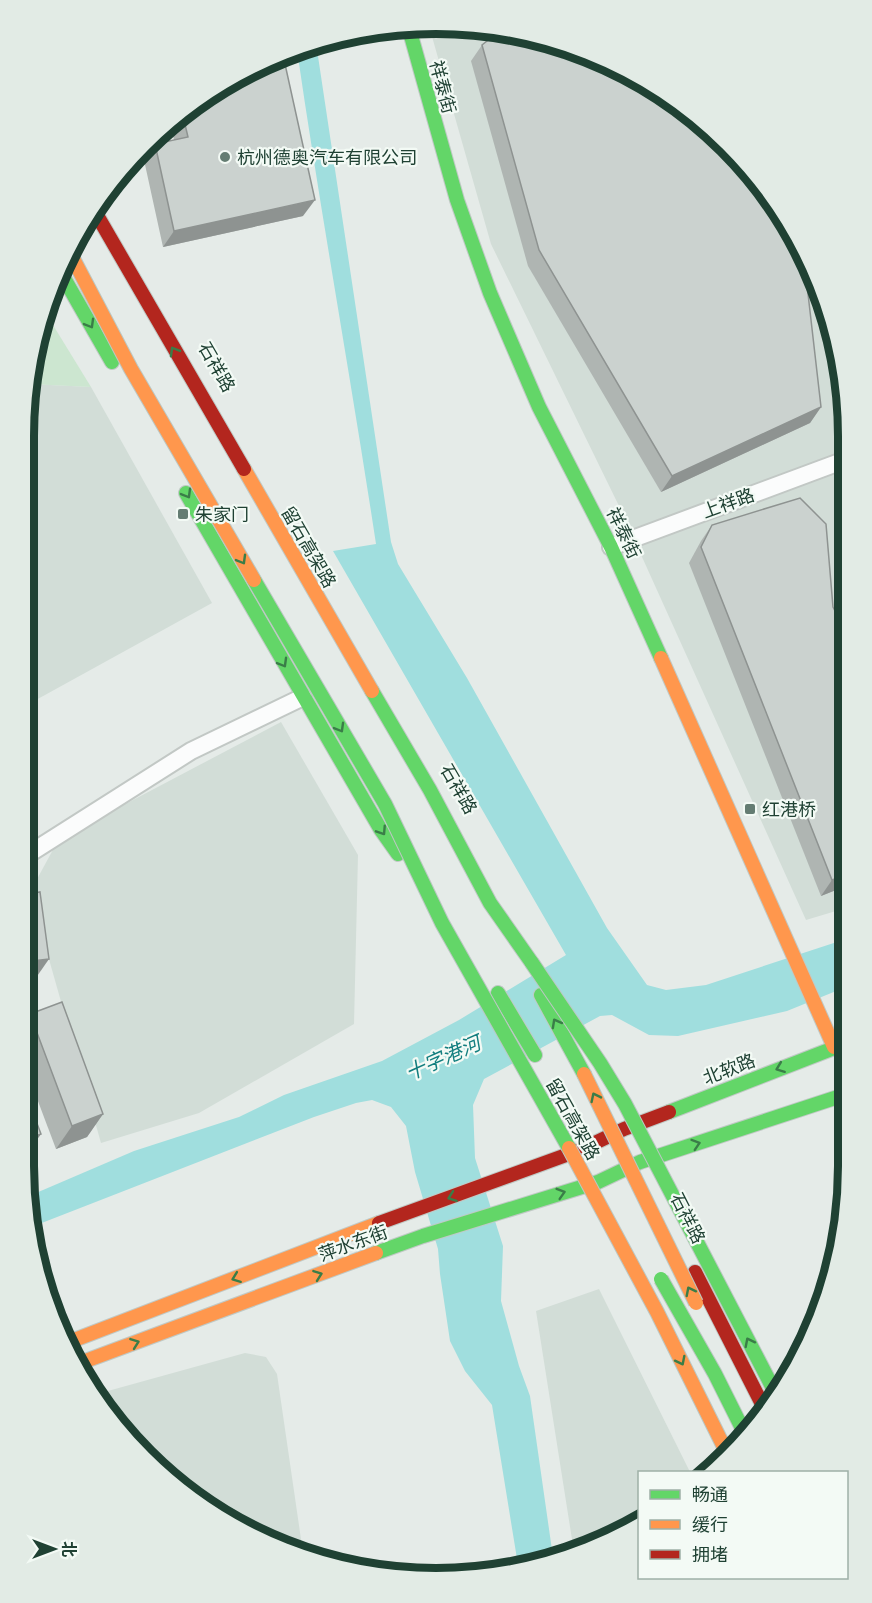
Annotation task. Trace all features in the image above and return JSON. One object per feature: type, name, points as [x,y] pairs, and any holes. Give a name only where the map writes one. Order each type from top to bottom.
[{"type":"main road","name":"祥泰街","points":[[411,35],[457,200],[490,293],[539,406],[611,547],[817,1011],[838,1042]]},
{"type":"main road","name":"石祥路","points":[[106,208],[582,1041],[761,1402]]},
{"type":"main road","name":"留石高架路","points":[[99,218],[430,790],[584,1074],[692,1294],[755,1411]]},
{"type":"main road","name":"留石高架路","points":[[75,261],[131,369],[489,982],[580,1144],[596,1163],[604,1185]]},
{"type":"main road","points":[[65,281],[144,419]]},
{"type":"main road","points":[[180,481],[381,830],[489,982]]},
{"type":"main road","name":"留石高架路","points":[[385,804],[441,923],[547,1108],[657,1312],[724,1447]]},
{"type":"main road","name":"留石高架路","points":[[490,903],[600,1063],[625,1104],[772,1387]]},
{"type":"main road","name":"北软路","points":[[624,1129],[838,1046]]},
{"type":"main road","points":[[640,1162],[838,1097]]},
{"type":"main road","name":"萍水东街","points":[[74,1340],[496,1181],[580,1144],[624,1129]]},
{"type":"main road","points":[[580,1144],[604,1185],[733,1438]]},
{"type":"main road","name":"萍水东街","points":[[85,1361],[423,1236],[505,1210],[604,1185],[640,1162]]},
{"type":"main road","points":[[657,1271],[715,1374],[742,1427]]},
{"type":"street","name":"上祥路","points":[[611,547],[838,463]]},
{"type":"street","points":[[34,850],[191,751],[303,697]]},
{"type":"shaded area","points":[[431,34],[488,38],[540,48],[590,65],[637,88],[701,134],[738,171],[770,213],[796,258],[824,332],[837,410],[838,910],[806,920],[619,506],[491,244]]},
{"type":"shaded area","points":[[38,384],[91,387],[212,603],[34,701],[34,436]]},
{"type":"shaded area","points":[[281,722],[358,855],[354,1024],[199,1113],[101,1143],[34,906],[34,885],[55,846],[97,819]]},
{"type":"shaded area","points":[[599,1289],[690,1471],[638,1471],[638,1514],[573,1544],[536,1311]]},
{"type":"shaded area","points":[[245,1353],[266,1357],[277,1374],[302,1545],[235,1515],[192,1486],[171,1469],[134,1432],[104,1392]]},
{"type":"green space","points":[[51,322],[91,387],[38,384]]},
{"type":"water","name":"十字港河","points":[[317,53],[391,542],[398,564],[467,678],[607,928],[647,985],[666,990],[706,985],[838,942],[838,990],[787,1011],[678,1036],[649,1035],[612,1015],[600,1016],[484,1079],[473,1105],[475,1158],[503,1246],[501,1301],[530,1396],[552,1551],[517,1560],[492,1405],[465,1371],[450,1341],[438,1249],[415,1172],[406,1126],[391,1107],[372,1100],[356,1103],[314,1117],[39,1224],[38,1219],[35,1193],[134,1151],[239,1117],[284,1095],[382,1061],[459,1020],[566,955],[333,551],[376,544],[298,59]]},
{"type":"building","points":[[490,38],[540,48],[614,76],[637,88],[680,117],[701,134],[738,171],[784,235],[807,281],[821,407],[672,476],[539,250],[482,45]]},
{"type":"building","name":"杭州德奥汽车有限公司","points":[[285,64],[315,200],[174,231],[156,148],[162,143],[188,137],[185,123],[192,117],[235,88]]},
{"type":"building","points":[[800,498],[826,524],[833,607],[838,617],[838,878],[832,880],[701,547],[712,525]]},
{"type":"building","points":[[40,892],[49,959],[34,961],[34,893]]},
{"type":"building","points":[[62,1002],[103,1114],[72,1126],[34,1025],[34,1012]]},
{"type":"building","points":[[34,1115],[41,1134],[34,1136]]},
{"type":"traffic: fast","points":[[411,35],[457,200],[490,293],[539,407],[611,547],[661,658]]},
{"type":"traffic: fast","points":[[66,281],[112,362]]},
{"type":"traffic: fast","points":[[186,493],[381,830],[398,854]]},
{"type":"traffic: fast","points":[[254,580],[385,804],[442,923],[569,1148]]},
{"type":"traffic: fast","points":[[372,691],[430,790],[490,903],[532,963]]},
{"type":"traffic: fast","points":[[532,963],[625,1104],[772,1387]]},
{"type":"traffic: fast","points":[[498,993],[535,1055]]},
{"type":"traffic: fast","points":[[541,995],[584,1074]]},
{"type":"traffic: fast","points":[[669,1112],[838,1046]]},
{"type":"traffic: fast","points":[[376,1253],[423,1236],[598,1182],[640,1162],[838,1097]]},
{"type":"traffic: fast","points":[[661,1279],[715,1374],[742,1427]]},
{"type":"traffic: slow","points":[[74,261],[131,369],[254,580]]},
{"type":"traffic: slow","points":[[244,469],[372,691]]},
{"type":"traffic: slow","points":[[661,658],[834,1047]]},
{"type":"traffic: slow","points":[[584,1074],[696,1303]]},
{"type":"traffic: slow","points":[[569,1148],[657,1312],[724,1447]]},
{"type":"traffic: slow","points":[[74,1340],[379,1223]]},
{"type":"traffic: slow","points":[[85,1361],[376,1253]]},
{"type":"traffic: jam","points":[[99,218],[244,469]]},
{"type":"traffic: jam","points":[[379,1223],[580,1150],[624,1129],[669,1112]]},
{"type":"traffic: jam","points":[[695,1272],[761,1402]]},
{"type":"place","name":"杭州德奥汽车有限公司","points":[[225,157]]},
{"type":"place","name":"朱家门","points":[[183,514]]},
{"type":"place","name":"红港桥","points":[[750,809]]}]
